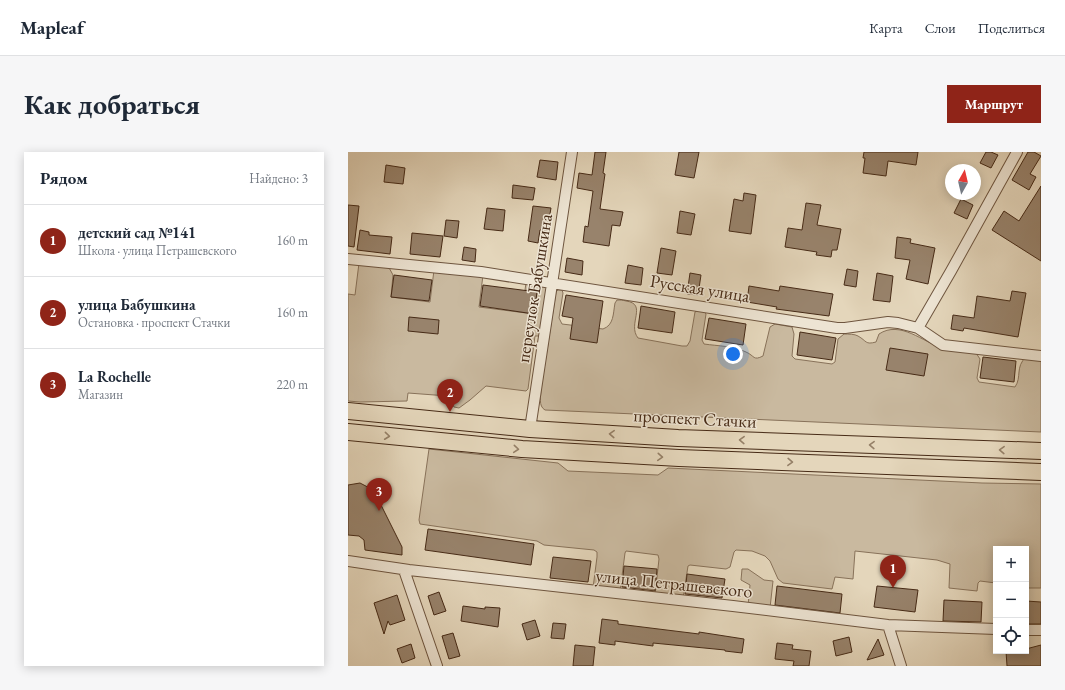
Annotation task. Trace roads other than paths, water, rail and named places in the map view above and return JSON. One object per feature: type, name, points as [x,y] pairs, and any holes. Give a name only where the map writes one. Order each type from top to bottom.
[{"type":"main road","name":"проспект Стачки","points":[[348,411],[530,429],[678,438],[1041,451]]},
{"type":"main road","points":[[348,432],[522,449],[679,458],[1041,472]]},
{"type":"street","name":"переулок Бабушкина","points":[[530,429],[572,152]]},
{"type":"street","points":[[918,328],[1017,152]]},
{"type":"street","name":"Русская улица","points":[[348,259],[470,270],[837,328],[888,322],[909,324],[918,328],[943,345],[1041,356]]},
{"type":"street","name":"улица Петрашевского","points":[[348,561],[404,570],[888,625],[993,629]]},
{"type":"street","points":[[348,570],[364,563]]},
{"type":"street","points":[[404,570],[437,666]]},
{"type":"street","points":[[888,625],[901,666]]},
{"type":"street","points":[[1029,630],[1041,630]]},
{"type":"place","name":"улица Бабушкина","points":[[450,412]]},
{"type":"place","name":"La Rochelle","points":[[379,511]]},
{"type":"place","name":"детский сад №141","points":[[893,588]]}]
